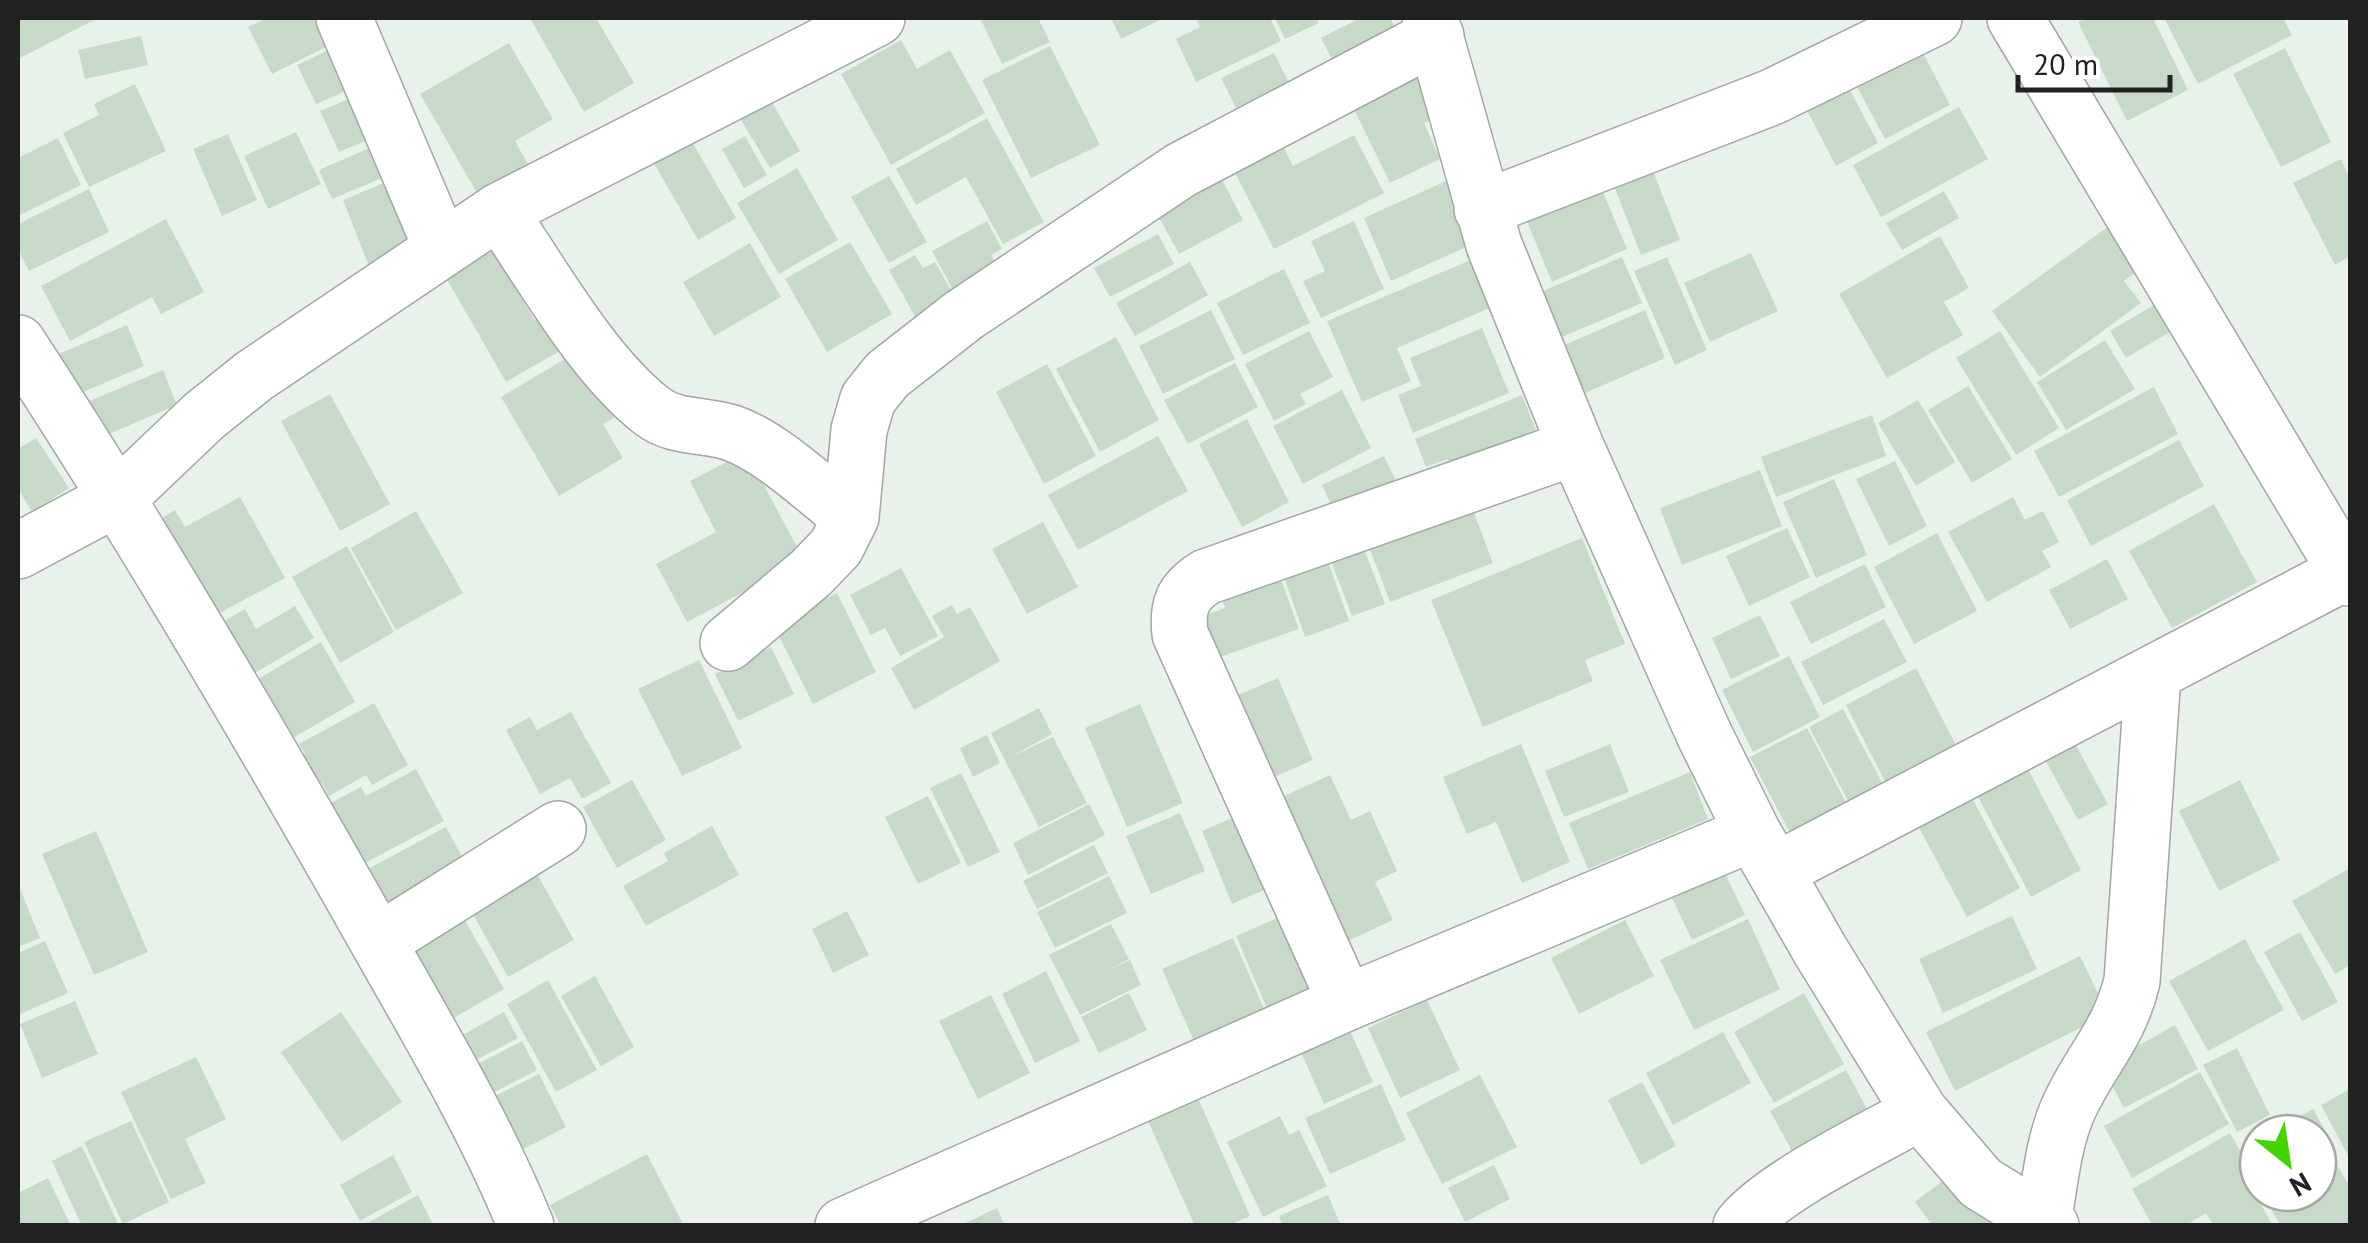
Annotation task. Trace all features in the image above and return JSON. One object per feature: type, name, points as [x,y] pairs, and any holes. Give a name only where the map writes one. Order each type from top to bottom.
[{"type":"street","points":[[344,18],[442,248]]},
{"type":"street","points":[[18,551],[119,497],[204,416],[254,376],[498,211],[878,18]]},
{"type":"street","points":[[1482,209],[1772,97],[1934,18]]},
{"type":"street","points":[[842,1226],[1346,1004],[1764,852],[2153,674],[2349,573],[2015,18]]},
{"type":"street","points":[[728,643],[811,574],[836,547],[851,517],[859,430],[868,399],[887,375],[964,315],[1181,170],[1433,27],[1482,209],[1576,447],[1704,734],[1764,852],[1920,1112],[1981,1183],[2047,1224],[2058,1141],[2067,1111],[2118,1025],[2132,981],[2153,674]]},
{"type":"street","points":[[498,211],[583,335],[628,389],[655,414],[690,427],[731,433],[761,448],[851,517]]},
{"type":"street","points":[[18,343],[119,497],[378,942],[478,1119],[526,1226]]},
{"type":"street","points":[[1346,1004],[1180,634],[1178,613],[1182,599],[1190,587],[1206,577],[1576,447]]},
{"type":"street","points":[[378,942],[558,829]]},
{"type":"street","points":[[1741,1226],[1762,1204],[1787,1188],[1920,1112]]},
{"type":"building","points":[[18,18],[98,18],[18,59]]},
{"type":"building","points":[[267,18],[316,18],[330,45],[272,74],[248,27]]},
{"type":"building","points":[[530,18],[596,18],[634,83],[584,112]]},
{"type":"building","points":[[980,18],[1038,18],[1050,42],[1002,64]]},
{"type":"building","points":[[1111,18],[1164,18],[1121,39]]},
{"type":"building","points":[[1196,18],[1270,18],[1281,41],[1196,82],[1176,39],[1200,27]]},
{"type":"building","points":[[1275,18],[1316,18],[1319,23],[1285,39]]},
{"type":"building","points":[[1360,18],[1390,18],[1405,47],[1342,79],[1321,38]]},
{"type":"building","points":[[2088,18],[2153,18],[2188,90],[2127,121],[2078,22]]},
{"type":"building","points":[[2164,18],[2283,18],[2292,35],[2198,84]]},
{"type":"building","points":[[141,36],[148,65],[85,79],[78,50]]},
{"type":"building","points":[[901,40],[917,69],[950,50],[985,113],[891,165],[841,74]]},
{"type":"building","points":[[509,43],[553,119],[515,141],[529,166],[478,195],[420,94]]},
{"type":"building","points":[[1050,46],[1100,145],[1031,178],[982,80]]},
{"type":"building","points":[[2285,48],[2331,142],[2281,167],[2233,74]]},
{"type":"building","points":[[331,49],[350,89],[316,104],[297,65]]},
{"type":"building","points":[[1922,51],[1950,105],[1885,139],[1856,85]]},
{"type":"building","points":[[1274,53],[1289,83],[1236,108],[1221,78]]},
{"type":"building","points":[[1413,64],[1438,117],[1424,123],[1440,159],[1390,183],[1347,95]]},
{"type":"building","points":[[1842,75],[1878,143],[1836,166],[1800,97]]},
{"type":"building","points":[[135,84],[166,151],[89,187],[63,133],[99,115],[94,104]]},
{"type":"building","points":[[353,97],[370,139],[339,152],[320,111]]},
{"type":"building","points":[[769,97],[800,151],[770,168],[738,115]]},
{"type":"building","points":[[1959,107],[1988,159],[1881,217],[1853,165]]},
{"type":"building","points":[[987,118],[1044,222],[1003,244],[966,177],[916,205],[896,169]]},
{"type":"building","points":[[686,131],[736,218],[698,240],[648,153]]},
{"type":"building","points":[[296,132],[321,184],[268,209],[244,156]]},
{"type":"building","points":[[1276,132],[1293,166],[1354,135],[1384,193],[1274,249],[1227,157]]},
{"type":"building","points":[[228,134],[257,200],[222,216],[193,149]]},
{"type":"building","points":[[745,136],[767,175],[744,188],[722,149]]},
{"type":"building","points":[[58,138],[81,185],[18,216],[18,158]]},
{"type":"building","points":[[376,145],[389,175],[332,199],[319,170]]},
{"type":"building","points":[[2341,159],[2350,179],[2350,256],[2335,265],[2293,183]]},
{"type":"building","points":[[1214,164],[1243,220],[1179,254],[1149,199]]},
{"type":"building","points":[[797,168],[838,240],[779,274],[737,203]]},
{"type":"building","points":[[1653,171],[1680,240],[1641,255],[1614,186]]},
{"type":"building","points":[[889,176],[927,242],[889,263],[851,197]]},
{"type":"building","points":[[391,180],[421,255],[372,274],[343,200]]},
{"type":"building","points":[[1446,181],[1473,244],[1391,281],[1364,218]]},
{"type":"building","points":[[1601,187],[1627,249],[1552,282],[1526,219]]},
{"type":"building","points":[[89,189],[109,232],[29,271],[18,249],[18,224]]},
{"type":"building","points":[[1944,191],[1959,218],[1902,250],[1886,223]]},
{"type":"building","points":[[166,219],[204,292],[161,314],[152,297],[70,341],[41,286]]},
{"type":"building","points":[[987,221],[1002,249],[991,255],[999,269],[955,294],[932,251]]},
{"type":"building","points":[[1354,221],[1384,289],[1321,318],[1303,281],[1325,271],[1311,241]]},
{"type":"building","points":[[2109,226],[2140,269],[2124,281],[2141,303],[2040,377],[1992,311]]},
{"type":"building","points":[[1158,234],[1174,264],[1110,297],[1094,268]]},
{"type":"building","points":[[1940,236],[1969,288],[1944,302],[1963,335],[1887,378],[1839,294]]},
{"type":"building","points":[[489,242],[535,321],[552,311],[572,344],[506,382],[441,269]]},
{"type":"building","points":[[850,242],[892,314],[827,352],[785,279]]},
{"type":"building","points":[[750,243],[781,297],[714,336],[683,282]]},
{"type":"building","points":[[1751,253],[1778,311],[1710,342],[1684,283]]},
{"type":"building","points":[[915,255],[923,268],[935,262],[957,301],[918,322],[889,270]]},
{"type":"building","points":[[1622,257],[1642,303],[1562,337],[1543,291]]},
{"type":"building","points":[[1667,257],[1707,350],[1675,365],[1634,271]]},
{"type":"building","points":[[1473,259],[1494,306],[1397,348],[1411,381],[1362,402],[1327,321]]},
{"type":"building","points":[[1190,262],[1208,295],[1135,336],[1116,303]]},
{"type":"building","points":[[1284,269],[1310,323],[1243,355],[1217,303]]},
{"type":"building","points":[[2169,296],[2185,323],[2126,358],[2110,331]]},
{"type":"building","points":[[1211,310],[1235,359],[1163,394],[1139,346]]},
{"type":"building","points":[[1645,310],[1665,358],[1583,394],[1562,346]]},
{"type":"building","points":[[127,325],[144,366],[74,396],[56,355]]},
{"type":"building","points":[[1482,328],[1509,393],[1413,433],[1398,395],[1421,386],[1410,358]]},
{"type":"building","points":[[1309,331],[1333,377],[1300,394],[1306,404],[1274,421],[1245,364]]},
{"type":"building","points":[[2000,331],[2059,428],[2016,455],[1956,358]]},
{"type":"building","points":[[1116,337],[1159,420],[1100,452],[1056,369]]},
{"type":"building","points":[[2105,340],[2135,389],[2066,430],[2037,382]]},
{"type":"building","points":[[587,346],[626,411],[603,424],[623,458],[559,496],[501,397]]},
{"type":"building","points":[[1235,363],[1258,407],[1188,444],[1164,400]]},
{"type":"building","points":[[1047,364],[1096,456],[1044,484],[996,392]]},
{"type":"building","points":[[163,370],[177,405],[95,440],[80,405]]},
{"type":"building","points":[[1968,386],[2012,459],[1972,483],[1928,410]]},
{"type":"building","points":[[2154,387],[2178,434],[2059,497],[2034,451]]},
{"type":"building","points":[[1342,390],[1371,448],[1303,484],[1273,426]]},
{"type":"building","points":[[330,394],[390,504],[340,531],[281,421]]},
{"type":"building","points":[[1522,395],[1542,446],[1456,480],[1448,459],[1426,467],[1415,439]]},
{"type":"building","points":[[1918,400],[1955,462],[1916,486],[1878,423]]},
{"type":"building","points":[[1872,415],[1886,456],[1776,497],[1761,457]]},
{"type":"building","points":[[1247,419],[1289,502],[1242,527],[1199,444]]},
{"type":"building","points":[[1158,436],[1188,491],[1078,550],[1048,495]]},
{"type":"building","points":[[36,438],[69,488],[32,512],[18,488],[18,449]]},
{"type":"building","points":[[2179,440],[2204,486],[2091,546],[2067,500]]},
{"type":"building","points":[[746,452],[804,560],[687,622],[656,564],[716,532],[690,481]]},
{"type":"building","points":[[1384,456],[1403,496],[1341,526],[1322,485]]},
{"type":"building","points":[[1895,461],[1927,526],[1889,546],[1856,479]]},
{"type":"building","points":[[1760,470],[1782,526],[1682,565],[1660,508]]},
{"type":"building","points":[[1834,479],[1867,555],[1816,578],[1783,502]]},
{"type":"building","points":[[240,497],[285,578],[201,623],[148,526],[175,510],[185,527]]},
{"type":"building","points":[[2013,497],[2025,520],[2043,511],[2059,542],[2042,551],[2051,567],[1987,602],[1948,532]]},
{"type":"building","points":[[1469,500],[1493,563],[1390,602],[1366,539]]},
{"type":"building","points":[[2214,504],[2257,582],[2172,628],[2129,551]]},
{"type":"building","points":[[416,511],[463,593],[396,630],[351,548]]},
{"type":"building","points":[[1043,522],[1078,587],[1027,614],[992,549]]},
{"type":"building","points":[[1787,528],[1810,577],[1749,606],[1726,556]]},
{"type":"building","points":[[1937,533],[1977,611],[1914,644],[1874,567]]},
{"type":"building","points":[[1582,538],[1625,644],[1585,660],[1593,681],[1483,727],[1431,600]]},
{"type":"building","points":[[1361,541],[1385,604],[1352,616],[1328,553]]},
{"type":"building","points":[[347,546],[394,632],[340,663],[292,577]]},
{"type":"building","points":[[1325,553],[1349,621],[1305,637],[1281,569]]},
{"type":"building","points":[[2107,559],[2128,599],[2070,629],[2049,590]]},
{"type":"building","points":[[1865,564],[1886,607],[1811,644],[1790,602]]},
{"type":"building","points":[[1276,566],[1299,629],[1209,661],[1193,619],[1225,608],[1218,588]]},
{"type":"building","points":[[901,568],[938,636],[900,656],[885,628],[871,635],[850,595]]},
{"type":"building","points":[[837,593],[876,672],[813,704],[773,624]]},
{"type":"building","points":[[952,605],[957,614],[970,607],[1000,661],[914,710],[891,668],[944,637],[932,616]]},
{"type":"building","points":[[295,606],[314,638],[233,686],[203,634],[245,609],[256,629]]},
{"type":"building","points":[[1760,615],[1780,656],[1731,679],[1712,638]]},
{"type":"building","points":[[1884,619],[1907,662],[1823,705],[1801,662]]},
{"type":"building","points":[[321,642],[355,702],[279,746],[244,687]]},
{"type":"building","points":[[771,647],[794,694],[738,721],[715,674]]},
{"type":"building","points":[[1789,656],[1820,717],[1753,752],[1722,690]]},
{"type":"building","points":[[699,660],[742,748],[682,776],[638,689]]},
{"type":"building","points":[[1916,668],[1962,757],[1891,793],[1846,705]]},
{"type":"building","points":[[1278,678],[1313,760],[1267,780],[1231,698]]},
{"type":"building","points":[[374,703],[408,765],[372,785],[366,775],[329,796],[322,783],[303,794],[286,763],[305,753],[299,744]]},
{"type":"building","points":[[1140,704],[1183,803],[1127,827],[1085,728]]},
{"type":"building","points":[[1039,708],[1052,734],[1012,756],[1053,737],[1087,803],[1039,827],[991,733]]},
{"type":"building","points":[[1843,709],[1888,794],[1854,812],[1809,727]]},
{"type":"building","points":[[571,712],[611,783],[582,799],[570,778],[540,794],[506,730],[530,717],[537,730]]},
{"type":"building","points":[[2066,727],[2108,804],[2078,820],[2036,743]]},
{"type":"building","points":[[1807,728],[1851,812],[1795,842],[1750,757]]},
{"type":"building","points":[[987,735],[1000,763],[973,777],[960,748]]},
{"type":"building","points":[[1521,744],[1570,862],[1522,883],[1496,822],[1467,834],[1443,777]]},
{"type":"building","points":[[1610,744],[1629,792],[1564,817],[1545,771]]},
{"type":"building","points":[[2018,750],[2081,870],[2031,897],[1967,776]]},
{"type":"building","points":[[416,769],[444,821],[346,873],[313,812],[361,787],[366,796]]},
{"type":"building","points":[[1690,772],[1708,819],[1588,869],[1569,823]]},
{"type":"building","points":[[961,773],[1000,852],[968,867],[930,788]]},
{"type":"building","points":[[1330,775],[1351,820],[1370,811],[1397,871],[1375,882],[1393,920],[1335,947],[1271,802]]},
{"type":"building","points":[[632,780],[666,840],[617,868],[583,807]]},
{"type":"building","points":[[2240,780],[2280,860],[2219,891],[2179,811]]},
{"type":"building","points":[[1963,781],[2020,888],[1967,917],[1909,809]]},
{"type":"building","points":[[928,796],[961,863],[918,884],[885,817]]},
{"type":"building","points":[[1089,804],[1105,835],[1028,875],[1013,843]]},
{"type":"building","points":[[1258,807],[1289,879],[1232,904],[1202,831]]},
{"type":"building","points":[[1180,813],[1205,871],[1151,894],[1126,836]]},
{"type":"building","points":[[712,826],[739,875],[646,926],[623,886],[668,861],[664,853]]},
{"type":"building","points":[[446,827],[473,877],[370,914],[351,878]]},
{"type":"building","points":[[96,831],[148,952],[94,975],[42,854]]},
{"type":"building","points":[[1094,845],[1108,873],[1037,909],[1023,881]]},
{"type":"building","points":[[531,863],[574,940],[508,977],[465,900]]},
{"type":"building","points":[[2350,868],[2350,965],[2335,974],[2292,901]]},
{"type":"building","points":[[1724,871],[1745,915],[1692,940],[1671,896]]},
{"type":"building","points":[[1109,876],[1127,913],[1055,948],[1037,912]]},
{"type":"building","points":[[21,891],[40,938],[18,947],[18,892]]},
{"type":"building","points":[[454,901],[504,989],[438,1027],[388,938]]},
{"type":"building","points":[[1300,908],[1331,980],[1267,1008],[1236,936]]},
{"type":"building","points":[[847,911],[869,955],[833,973],[812,929]]},
{"type":"building","points":[[2012,916],[2037,969],[1943,1013],[1919,959]]},
{"type":"building","points":[[1748,919],[1780,989],[1694,1030],[1660,960]]},
{"type":"building","points":[[1625,920],[1654,976],[1579,1014],[1551,958]]},
{"type":"building","points":[[1111,924],[1129,959],[1107,971],[1130,960],[1141,985],[1080,1015],[1049,955]]},
{"type":"building","points":[[2300,932],[2338,1002],[2302,1021],[2264,952]]},
{"type":"building","points":[[1233,938],[1265,1011],[1194,1041],[1162,969]]},
{"type":"building","points":[[2245,939],[2284,1010],[2208,1051],[2169,981]]},
{"type":"building","points":[[45,941],[68,993],[18,1015],[18,953]]},
{"type":"building","points":[[2080,956],[2108,1014],[1955,1091],[1926,1032]]},
{"type":"building","points":[[1046,971],[1080,1041],[1035,1063],[1002,994]]},
{"type":"building","points":[[595,976],[634,1047],[601,1066],[561,996]]},
{"type":"building","points":[[548,980],[597,1070],[556,1092],[507,1004]]},
{"type":"building","points":[[1129,993],[1147,1030],[1099,1053],[1081,1017]]},
{"type":"building","points":[[1804,993],[1844,1064],[1774,1103],[1734,1032]]},
{"type":"building","points":[[991,995],[1030,1073],[978,1099],[939,1021]]},
{"type":"building","points":[[1427,1000],[1460,1070],[1400,1098],[1368,1028]]},
{"type":"building","points":[[75,1001],[98,1054],[42,1078],[20,1024]]},
{"type":"building","points":[[341,1012],[402,1102],[342,1142],[281,1052]]},
{"type":"building","points":[[504,1012],[518,1038],[472,1062],[459,1037]]},
{"type":"building","points":[[2175,1025],[2198,1069],[2124,1108],[2102,1066]]},
{"type":"building","points":[[1349,1028],[1373,1082],[1324,1104],[1300,1050]]},
{"type":"building","points":[[1723,1032],[1751,1083],[1673,1125],[1646,1073]]},
{"type":"building","points":[[522,1041],[537,1070],[489,1095],[474,1066]]},
{"type":"building","points":[[2237,1048],[2269,1113],[2238,1113],[2237,1132],[2203,1065]]},
{"type":"building","points":[[196,1057],[226,1119],[185,1139],[206,1183],[171,1199],[121,1092]]},
{"type":"building","points":[[1846,1070],[1874,1122],[1798,1162],[1770,1111]]},
{"type":"building","points":[[2200,1072],[2229,1124],[2132,1178],[2104,1126]]},
{"type":"building","points":[[539,1074],[566,1127],[520,1151],[491,1098]]},
{"type":"building","points":[[1480,1075],[1517,1147],[1442,1184],[1406,1113]]},
{"type":"building","points":[[1642,1082],[1676,1146],[1641,1165],[1608,1100]]},
{"type":"building","points":[[1381,1084],[1406,1140],[1330,1174],[1305,1118]]},
{"type":"building","points":[[2350,1089],[2350,1159],[2338,1137],[2338,1113],[2325,1113],[2321,1105]]},
{"type":"building","points":[[1198,1098],[1250,1216],[1228,1226],[1195,1226],[1148,1121]]},
{"type":"building","points":[[1280,1116],[1289,1135],[1299,1130],[1327,1186],[1263,1217],[1227,1142]]},
{"type":"building","points":[[131,1121],[169,1202],[123,1224],[84,1142]]},
{"type":"building","points":[[2230,1133],[2238,1147],[2238,1213],[2266,1213],[2273,1226],[2214,1226],[2206,1213],[2185,1226],[2153,1226],[2132,1189]]},
{"type":"building","points":[[82,1146],[119,1226],[82,1226],[52,1161]]},
{"type":"building","points":[[647,1154],[684,1226],[561,1226],[550,1205]]},
{"type":"building","points":[[393,1155],[412,1192],[360,1221],[340,1185]]},
{"type":"building","points":[[1494,1165],[1510,1199],[1465,1222],[1448,1188]]},
{"type":"building","points":[[2338,1167],[2350,1187],[2350,1226],[2281,1226],[2273,1213],[2338,1213]]},
{"type":"building","points":[[1954,1172],[1995,1226],[1933,1226],[1915,1202]]},
{"type":"building","points":[[48,1178],[71,1226],[18,1226],[18,1193]]},
{"type":"building","points":[[418,1195],[434,1226],[362,1226]]},
{"type":"building","points":[[1328,1195],[1341,1226],[1283,1226],[1279,1216]]},
{"type":"building","points":[[997,1208],[1005,1226],[959,1226]]}]
